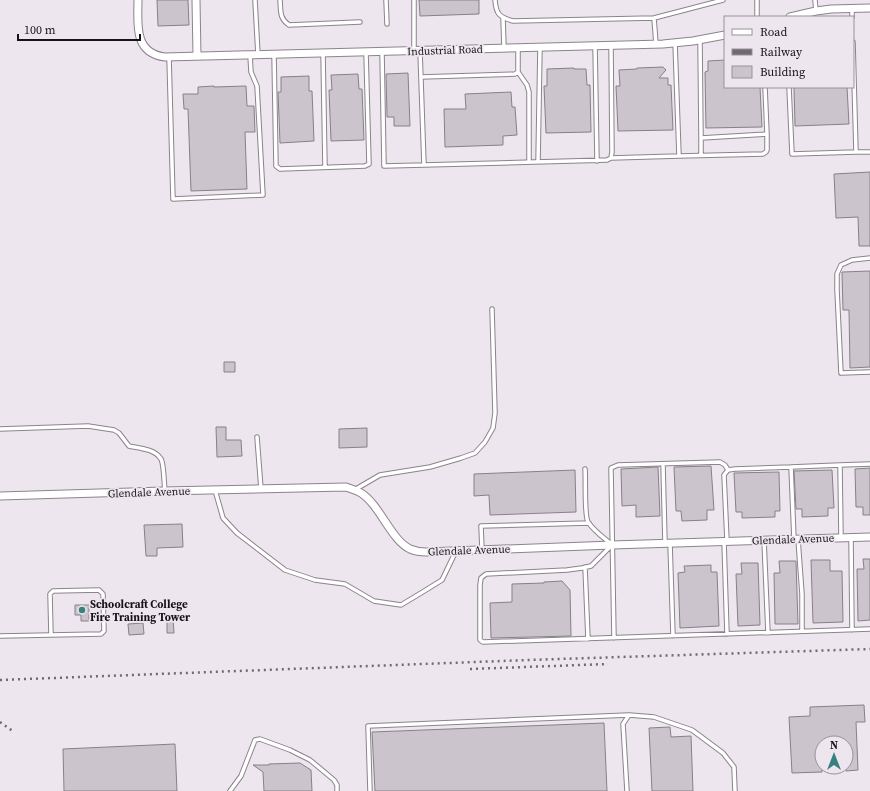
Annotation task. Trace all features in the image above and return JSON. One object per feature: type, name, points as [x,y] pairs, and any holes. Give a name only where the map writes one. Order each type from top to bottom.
[{"type":"street","points":[[138,0],[138,33],[141,41],[145,48],[152,54],[167,57]]},
{"type":"street","points":[[196,0],[197,56]]},
{"type":"street","points":[[794,16],[831,9],[870,8]]},
{"type":"street","name":"Industrial Road","points":[[167,57],[656,44],[700,40],[724,34]]},
{"type":"street","name":"Glendale Avenue","points":[[0,496],[346,487],[362,494],[372,503],[396,537],[406,546],[410,549],[422,552],[870,537]]},
{"type":"lane","points":[[255,0],[258,54]]},
{"type":"lane","points":[[280,0],[281,14],[284,21],[289,25],[360,22]]},
{"type":"lane","points":[[386,0],[387,24]]},
{"type":"lane","points":[[414,0],[417,51],[421,77],[424,165]]},
{"type":"lane","points":[[495,0],[496,9],[503,18],[513,21],[654,18],[706,2],[724,0]]},
{"type":"lane","points":[[757,0],[757,16]]},
{"type":"lane","points":[[816,0],[816,11]]},
{"type":"lane","points":[[852,9],[852,16]]},
{"type":"lane","points":[[503,18],[504,48]]},
{"type":"lane","points":[[654,18],[656,44]]},
{"type":"lane","points":[[700,40],[702,155]]},
{"type":"lane","points":[[676,42],[679,156]]},
{"type":"lane","points":[[595,45],[596,161]]},
{"type":"lane","points":[[611,45],[611,158]]},
{"type":"lane","points":[[538,162],[540,47]]},
{"type":"lane","points":[[518,48],[518,72],[527,85],[529,92],[529,162]]},
{"type":"lane","points":[[274,54],[276,166],[280,169],[365,166],[370,164],[366,52]]},
{"type":"lane","points":[[382,52],[384,166],[596,161],[611,158],[763,154],[768,150],[765,88]]},
{"type":"lane","points":[[323,53],[325,167]]},
{"type":"lane","points":[[167,57],[173,199],[262,195],[257,86],[251,72],[250,55]]},
{"type":"lane","points":[[421,77],[515,74],[518,72]]},
{"type":"lane","points":[[854,79],[856,152]]},
{"type":"lane","points":[[789,88],[792,154],[870,152]]},
{"type":"lane","points":[[701,138],[767,134]]},
{"type":"lane","points":[[870,258],[852,260],[840,265],[837,274],[837,290],[841,373],[870,372]]},
{"type":"lane","points":[[355,490],[380,476],[430,467],[462,458],[475,453],[486,442],[493,428],[495,414],[492,309]]},
{"type":"lane","points":[[0,429],[88,426],[114,430],[120,433],[129,446],[156,453],[162,460],[165,491]]},
{"type":"lane","points":[[257,437],[260,489]]},
{"type":"lane","points":[[614,638],[611,468],[618,465],[720,462],[725,465],[728,470]]},
{"type":"lane","points":[[663,464],[673,636]]},
{"type":"lane","points":[[727,634],[724,475],[728,470],[791,466],[870,464]]},
{"type":"lane","points":[[840,465],[841,538]]},
{"type":"lane","points":[[791,466],[796,539],[802,594],[802,631]]},
{"type":"lane","points":[[585,469],[587,520],[592,527],[612,545]]},
{"type":"lane","points":[[215,490],[223,518],[237,533],[284,570],[314,580],[345,584],[374,601],[401,605],[422,593],[442,580],[456,551]]},
{"type":"lane","points":[[482,550],[481,526],[589,523]]},
{"type":"lane","points":[[851,538],[852,630]]},
{"type":"lane","points":[[764,540],[768,633]]},
{"type":"lane","points":[[612,545],[591,566],[567,570],[486,574],[481,578],[480,585],[480,640],[483,642],[870,629]]},
{"type":"lane","points":[[585,567],[588,639]]},
{"type":"lane","points":[[0,636],[52,635],[101,634],[104,631],[103,594],[99,590],[53,591],[50,594],[52,635]]},
{"type":"lane","points":[[627,791],[623,724],[629,715]]},
{"type":"lane","points":[[370,791],[368,726],[629,715],[654,717],[692,730],[723,753],[734,767],[735,791]]},
{"type":"lane","points":[[230,791],[241,776],[255,740],[260,739],[290,750],[310,760],[334,780],[338,791]]},
{"type":"building","points":[[157,0],[188,0],[189,25],[158,26]]},
{"type":"building","points":[[419,0],[479,0],[479,14],[420,16]]},
{"type":"building","points":[[724,60],[724,88],[760,88],[762,127],[706,128],[705,72],[708,71],[708,61]]},
{"type":"building","points":[[663,67],[666,70],[659,78],[668,78],[668,85],[671,85],[673,130],[618,131],[616,86],[620,86],[619,70]]},
{"type":"building","points":[[547,69],[586,69],[587,85],[590,85],[591,132],[546,133],[544,86],[547,86]]},
{"type":"building","points":[[408,73],[410,126],[394,126],[394,117],[387,117],[386,74]]},
{"type":"building","points":[[358,74],[359,89],[362,89],[364,140],[331,141],[329,90],[332,90],[331,75]]},
{"type":"building","points":[[309,76],[309,91],[312,91],[314,141],[280,143],[278,92],[281,92],[281,77]]},
{"type":"building","points":[[246,86],[247,106],[254,106],[255,132],[245,132],[247,189],[191,191],[188,109],[184,109],[183,94],[198,94],[198,87]]},
{"type":"building","points":[[794,88],[847,88],[849,124],[795,126]]},
{"type":"building","points":[[511,92],[512,107],[515,107],[517,135],[503,136],[503,145],[445,147],[444,109],[466,109],[465,94]]},
{"type":"building","points":[[870,172],[870,246],[859,246],[858,217],[836,218],[834,174]]},
{"type":"building","points":[[870,271],[870,367],[850,368],[849,310],[843,310],[842,272]]},
{"type":"building","points":[[224,362],[235,362],[235,372],[224,372]]},
{"type":"building","points":[[216,427],[226,427],[226,440],[241,440],[242,456],[217,457]]},
{"type":"building","points":[[367,428],[367,447],[339,448],[339,429]]},
{"type":"building","points":[[711,466],[714,510],[707,510],[707,520],[682,521],[681,511],[676,511],[674,467]]},
{"type":"building","points":[[658,467],[660,516],[636,517],[636,505],[622,506],[621,469]]},
{"type":"building","points":[[870,468],[870,515],[863,515],[863,507],[856,507],[855,469]]},
{"type":"building","points":[[575,470],[576,512],[490,515],[489,495],[474,496],[474,474]]},
{"type":"building","points":[[832,470],[834,508],[828,508],[828,516],[802,517],[802,509],[796,509],[794,471]]},
{"type":"building","points":[[779,472],[780,511],[775,511],[775,517],[742,518],[742,512],[736,512],[734,473]]},
{"type":"building","points":[[182,524],[183,547],[157,548],[157,556],[146,556],[144,525]]},
{"type":"building","points":[[863,559],[870,559],[870,620],[858,621],[857,569],[864,569]]},
{"type":"building","points":[[811,560],[830,560],[830,571],[842,571],[843,622],[813,623]]},
{"type":"building","points":[[779,561],[796,561],[798,624],[775,624],[774,573],[780,573]]},
{"type":"building","points":[[741,563],[758,563],[760,625],[738,626],[736,574],[742,574]]},
{"type":"building","points":[[711,565],[711,572],[717,572],[719,626],[680,628],[678,573],[685,572],[684,566]]},
{"type":"building","points":[[562,581],[570,590],[571,636],[491,638],[490,603],[512,602],[512,584]]},
{"type":"building","name":"Schoolcraft College Fire Training Tower","points":[[75,605],[89,605],[89,621],[81,621],[81,615],[75,615]]},
{"type":"building","points":[[167,618],[173,618],[174,633],[167,633]]},
{"type":"building","points":[[143,623],[144,634],[129,635],[128,624]]},
{"type":"building","points":[[864,705],[865,722],[856,722],[858,770],[854,770],[854,735],[814,735],[814,772],[792,773],[789,717],[810,716],[810,707]]},
{"type":"building","points":[[604,723],[607,791],[375,791],[372,732]]},
{"type":"building","points":[[670,727],[671,737],[691,736],[693,791],[652,791],[649,728]]},
{"type":"building","points":[[175,744],[177,791],[64,791],[63,749]]},
{"type":"building","points":[[300,763],[311,770],[312,791],[264,791],[263,772],[253,765],[269,765]]},
{"type":"railway","points":[[0,680],[870,649]]},
{"type":"railway","points":[[470,669],[608,664]]},
{"type":"railway","points":[[0,722],[14,732]]},
{"type":"place","name":"Schoolcraft College Fire Training Tower","points":[[82,610]]}]
